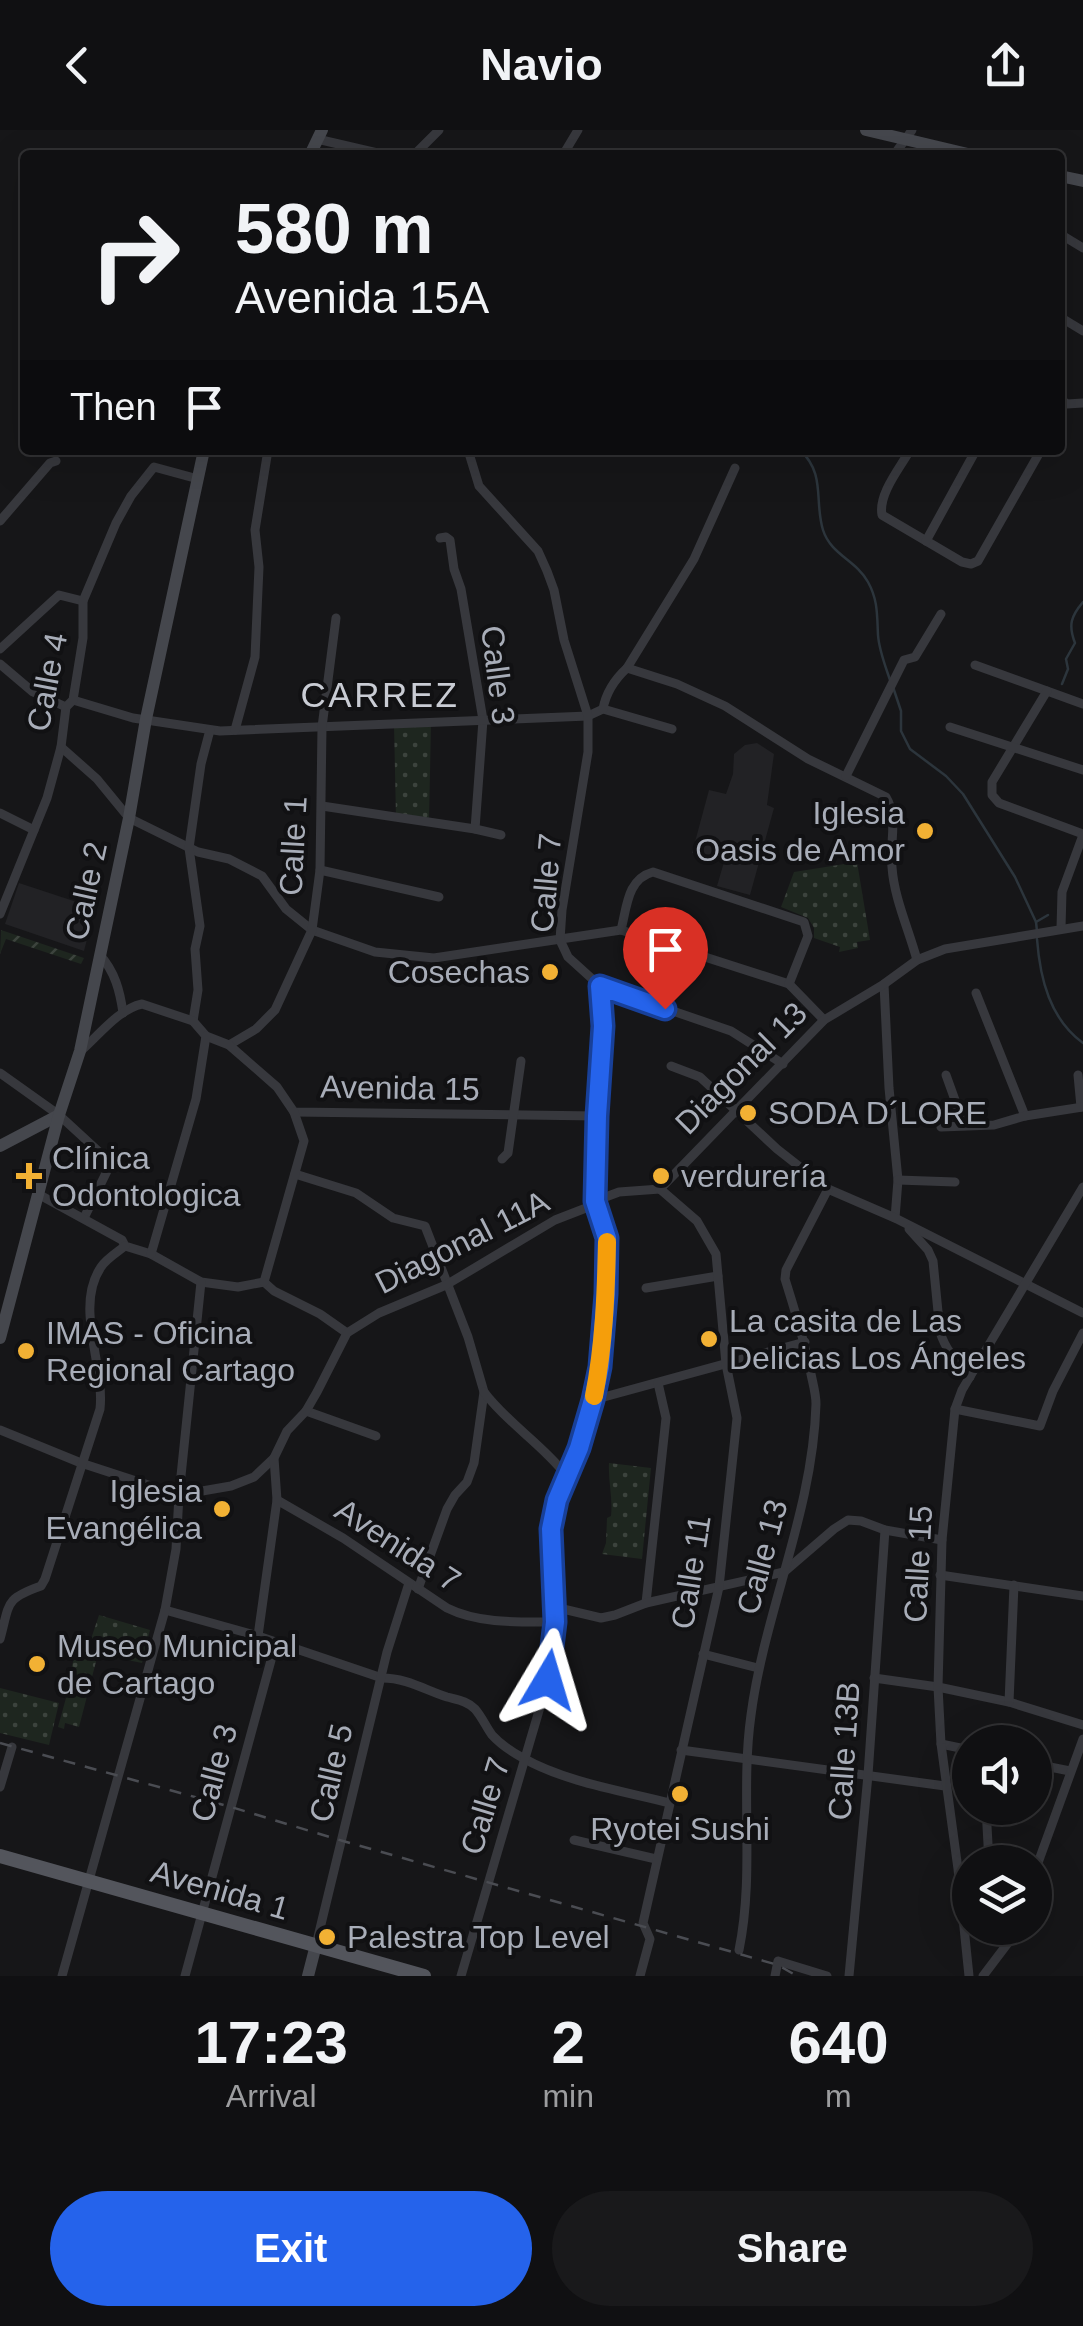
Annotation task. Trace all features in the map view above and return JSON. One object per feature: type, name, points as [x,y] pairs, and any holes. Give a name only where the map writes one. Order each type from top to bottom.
[{"type":"main road","name":"Avenida 1","points":[[0,1856],[424,1976]]},
{"type":"street","points":[[419,150],[438,130]]},
{"type":"street","points":[[866,130],[908,134],[957,150]]},
{"type":"street","points":[[320,135],[370,150]]},
{"type":"street","name":"Calle 2","points":[[0,1338],[54,1121],[80,1052],[203,455]]},
{"type":"street","points":[[235,730],[255,658],[259,567],[255,530],[267,455]]},
{"type":"street","name":"Calle 7","points":[[461,1976],[548,1680],[555,1618],[551,1529],[557,1500],[579,1448],[593,1400],[601,1349],[607,1238],[595,1201],[603,1026],[600,986],[568,957],[560,940],[588,752],[588,716],[543,561],[479,486],[470,455]]},
{"type":"street","points":[[907,455],[880,506],[882,515],[971,564],[978,562],[1038,455]]},
{"type":"street","points":[[926,541],[973,455]]},
{"type":"street","points":[[0,521],[50,463],[56,461]]},
{"type":"street","name":"Calle 4","points":[[0,914],[47,798],[84,638],[83,601],[116,523],[154,467],[198,478]]},
{"type":"street","points":[[603,709],[615,680],[627,668],[694,558],[735,468]]},
{"type":"street","name":"Calle 3","points":[[440,538],[450,540],[483,720],[476,829]]},
{"type":"street","points":[[0,649],[60,595],[83,601]]},
{"type":"street","points":[[846,776],[904,660],[916,657],[941,614]]},
{"type":"street","name":"Calle 1","points":[[229,1046],[256,1029],[275,1010],[312,930],[320,870],[322,727],[336,618]]},
{"type":"street","points":[[975,665],[1083,704]]},
{"type":"street","points":[[627,668],[677,684],[725,706],[808,759],[886,797],[892,806],[894,827],[891,866],[918,960]]},
{"type":"street","points":[[1,670],[33,692],[70,704],[210,730],[588,716],[603,709],[672,729]]},
{"type":"street","points":[[1047,691],[992,782],[992,794],[999,804],[1083,834],[1062,892],[1061,928]]},
{"type":"street","points":[[950,727],[1083,770]]},
{"type":"street","points":[[80,1052],[134,1005],[142,1004],[193,1021],[198,990],[195,950],[200,926],[189,848],[200,764],[210,730]]},
{"type":"street","points":[[60,747],[97,779],[129,818],[189,848],[229,859],[262,876],[286,909],[312,930],[375,952],[434,958],[621,930],[789,984],[824,1020]]},
{"type":"street","points":[[322,806],[501,835]]},
{"type":"street","points":[[0,813],[34,830]]},
{"type":"street","points":[[320,870],[439,897]]},
{"type":"street","points":[[621,930],[632,884],[641,875],[653,872],[804,922],[808,936],[789,984]]},
{"type":"street","name":"Diagonal 13","points":[[660,1189],[824,1020],[918,960],[945,949],[1083,926]]},
{"type":"street","points":[[100,955],[114,976],[123,1014]]},
{"type":"street","points":[[884,984],[900,1220],[928,1250],[936,1276],[940,1332],[949,1354],[970,1377]]},
{"type":"street","points":[[600,986],[730,1031],[783,1064]]},
{"type":"street","points":[[976,993],[1025,1116]]},
{"type":"street","name":"Avenida 15","points":[[193,1021],[206,1036],[229,1046],[277,1087],[294,1112],[597,1116]]},
{"type":"street","points":[[151,1254],[196,1099],[206,1036]]},
{"type":"street","points":[[502,1160],[508,1153],[520,1061]]},
{"type":"street","points":[[670,1066],[700,1077],[777,1149],[828,1189],[900,1220],[1083,1313]]},
{"type":"street","points":[[0,1073],[54,1121],[108,1161],[108,1169],[84,1218]]},
{"type":"street","points":[[946,1076],[964,1124]]},
{"type":"street","points":[[941,1127],[994,1125],[1082,1107],[1078,1076]]},
{"type":"street","points":[[264,1282],[304,1141],[294,1112]]},
{"type":"street","points":[[0,1146],[54,1121]]},
{"type":"street","name":"Calle 5","points":[[295,1174],[356,1193],[393,1218],[425,1226],[468,1337],[484,1392],[474,1463],[467,1482],[454,1495],[414,1586],[399,1610],[308,1976]]},
{"type":"street","points":[[898,1180],[955,1182]]},
{"type":"street","name":"Calle 15","points":[[954,1845],[940,1744],[938,1687],[942,1540],[955,1409],[1083,1187]]},
{"type":"street","name":"Diagonal 11A","points":[[347,1333],[379,1313],[446,1285],[555,1220],[595,1201],[619,1192],[660,1189]]},
{"type":"street","name":"Calle 11","points":[[640,1976],[650,1939],[643,1922],[718,1586],[737,1418],[726,1364],[716,1254],[697,1221],[660,1189]]},
{"type":"street","name":"Calle 13","points":[[739,1950],[748,1886],[750,1720],[758,1668],[805,1500],[816,1401],[786,1270],[828,1189]]},
{"type":"street","points":[[38,1194],[122,1240],[125,1246],[151,1254],[201,1282],[238,1287],[264,1282]]},
{"type":"street","points":[[0,1638],[12,1600],[41,1586],[45,1579],[100,1409],[102,1390],[90,1326],[92,1284],[103,1264],[125,1246]]},
{"type":"street","points":[[646,1288],[718,1276]]},
{"type":"street","points":[[62,1976],[165,1610],[176,1549],[201,1282]]},
{"type":"street","points":[[0,1430],[82,1463],[179,1495],[231,1486],[254,1476],[274,1458],[286,1431],[306,1411],[347,1333],[264,1282]]},
{"type":"street","points":[[955,1409],[1040,1426],[1083,1333]]},
{"type":"street","points":[[593,1400],[805,1342]]},
{"type":"street","points":[[646,1603],[666,1418],[658,1383]]},
{"type":"street","points":[[484,1392],[566,1474]]},
{"type":"street","points":[[306,1411],[376,1436]]},
{"type":"street","points":[[258,1636],[276,1500],[274,1458]]},
{"type":"street","name":"Avenida 7","points":[[276,1500],[343,1538],[461,1615],[515,1622],[555,1618],[562,1609],[601,1618],[615,1616],[646,1603],[784,1572],[848,1520],[942,1540]]},
{"type":"street","name":"Calle 13B","points":[[850,1976],[884,1530]]},
{"type":"street","points":[[940,1575],[1083,1596]]},
{"type":"street","points":[[1010,1702],[1014,1585]]},
{"type":"street","points":[[165,1610],[466,1702],[505,1747],[526,1760],[573,1778],[670,1803]]},
{"type":"street","name":"Calle 3","points":[[185,1976],[276,1642]]},
{"type":"street","points":[[703,1654],[758,1668]]},
{"type":"street","points":[[874,1678],[1010,1702],[1083,1725]]},
{"type":"street","points":[[1044,1845],[1083,1739]]},
{"type":"street","points":[[940,1744],[952,1746]]},
{"type":"street","points":[[0,1787],[12,1747]]},
{"type":"street","points":[[682,1750],[945,1786]]},
{"type":"street","points":[[1052,1767],[1070,1771]]},
{"type":"street","points":[[574,1840],[656,1860]]},
{"type":"street","name":"Calle 15","points":[[965,1945],[968,1974]]},
{"type":"street","points":[[968,1974],[983,1976],[1006,1945]]},
{"type":"street","points":[[775,1976],[778,1962],[827,1976]]},
{"type":"shaded area","points":[[431,722],[429,822],[396,817],[394,724]]},
{"type":"shaded area","points":[[757,743],[774,754],[767,805],[774,808],[750,895],[717,886],[724,862],[692,853],[709,790],[726,794],[734,754],[745,745]]},
{"type":"shaded area","points":[[857,862],[870,940],[857,942],[858,948],[839,952],[840,947],[814,938],[808,918],[781,907],[794,872]]},
{"type":"shaded area","points":[[19,883],[95,908],[84,951],[5,924]]},
{"type":"shaded area","points":[[1,930],[84,958],[81,964],[6,939],[0,954]]},
{"type":"shaded area","points":[[609,1463],[651,1468],[642,1559],[602,1554],[607,1518],[611,1516]]},
{"type":"shaded area","points":[[99,1615],[150,1630],[142,1663],[98,1654],[79,1727],[65,1723],[64,1729],[58,1727],[74,1658],[80,1659],[81,1654],[73,1652],[90,1642]]},
{"type":"shaded area","points":[[0,1688],[59,1703],[49,1745],[0,1733]]},
{"type":"waterway","points":[[804,455],[816,478],[820,519],[827,539],[863,574],[871,589],[890,680]]},
{"type":"waterway","points":[[1062,684],[1068,669],[1066,659],[1075,643],[1072,621],[1083,602]]},
{"type":"waterway","points":[[893,687],[901,711],[901,731],[910,749],[963,794],[1015,877],[1036,922]]},
{"type":"waterway","points":[[1037,931],[1036,922],[1048,915]]},
{"type":"waterway","points":[[1037,939],[1049,997],[1062,1022],[1083,1043]]},
{"type":"railway","points":[[0,1743],[778,1965],[797,1976]]},
{"type":"slow traffic","points":[[594,1396],[600,1367],[607,1242]]},
{"type":"place","name":"Iglesia Oasis de Amor","points":[[925,831]]},
{"type":"place","name":"Cosechas","points":[[550,972]]},
{"type":"place","name":"SODA D´LORE","points":[[748,1113]]},
{"type":"place","name":"Clínica Odontologica","points":[[29,1176]]},
{"type":"place","name":"verdurería","points":[[661,1176]]},
{"type":"place","name":"La casita de Las Delicias Los Ángeles","points":[[709,1339]]},
{"type":"place","name":"IMAS - Oficina Regional Cartago","points":[[26,1351]]},
{"type":"place","name":"Iglesia Evangélica","points":[[222,1509]]},
{"type":"place","name":"Museo Municipal de Cartago","points":[[37,1664]]},
{"type":"place","name":"Ryotei Sushi","points":[[680,1794]]},
{"type":"place","name":"Palestra Top Level","points":[[327,1937]]},
{"type":"district","name":"CARREZ","points":[[380,695]]},
{"type":"route","points":[[548,1680],[555,1622],[551,1529],[557,1500],[579,1448],[593,1400],[606,1294],[607,1238],[595,1201],[603,1026],[600,986],[665,1009]]}]
